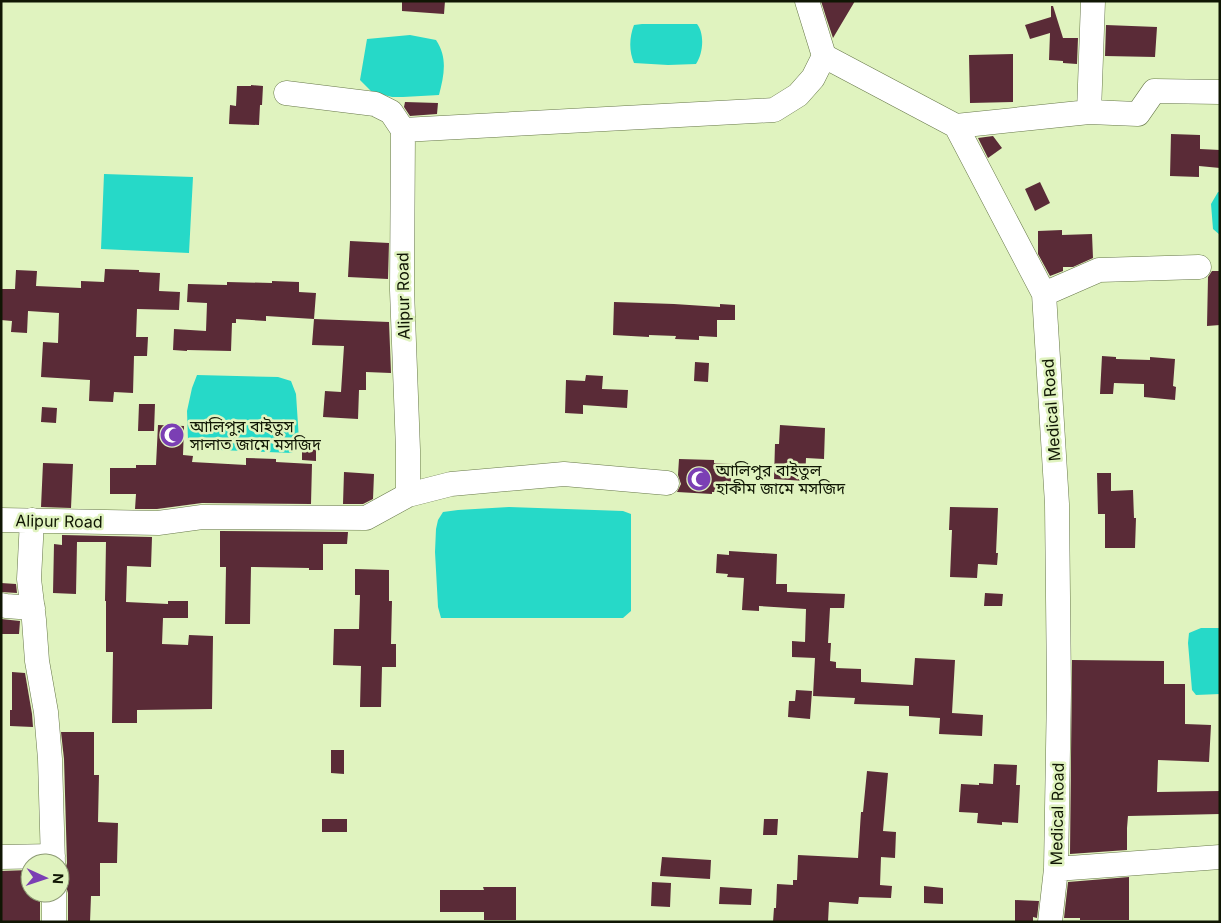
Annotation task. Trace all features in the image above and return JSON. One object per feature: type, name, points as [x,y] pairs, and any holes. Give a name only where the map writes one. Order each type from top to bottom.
[{"type":"street","points":[[286,93],[375,104],[391,112],[402,130],[774,110],[798,95],[813,78],[824,56],[807,1]]},
{"type":"street","points":[[1089,112],[1093,1]]},
{"type":"street","points":[[824,56],[956,126],[1089,112],[1138,114],[1154,91],[1220,92]]},
{"type":"street","name":"Medical Road","points":[[956,126],[1044,294],[1057,504],[1059,690],[1056,869],[1050,922]]},
{"type":"street","name":"Alipur Road","points":[[1,520],[158,523],[202,517],[366,518],[408,495],[402,290],[402,130]]},
{"type":"street","points":[[1044,294],[1099,270],[1199,267]]},
{"type":"street","points":[[408,495],[451,484],[564,474],[667,483]]},
{"type":"street","points":[[32,520],[29,579],[37,662],[46,712],[50,759],[53,853]]},
{"type":"street","points":[[1,604],[33,608]]},
{"type":"street","points":[[1,857],[20,858]]},
{"type":"street","points":[[1056,869],[1220,857]]},
{"type":"street","points":[[54,903],[54,922]]},
{"type":"water","points":[[697,24],[700,28],[702,44],[696,64],[634,63],[630,49],[631,35],[634,25]]},
{"type":"water","points":[[410,35],[436,40],[440,47],[444,67],[439,95],[392,97],[372,92],[360,80],[367,39]]},
{"type":"water","points":[[104,174],[193,177],[189,253],[101,249]]},
{"type":"water","points":[[1218,192],[1220,192],[1220,235],[1213,229],[1211,204]]},
{"type":"water","points":[[197,375],[278,377],[291,381],[296,394],[299,440],[292,453],[196,449],[188,440],[187,411]]},
{"type":"water","points":[[509,507],[623,511],[631,514],[631,611],[623,618],[441,618],[438,607],[435,552],[438,520],[443,512]]},
{"type":"water","points":[[1201,628],[1220,628],[1220,694],[1196,695],[1192,690],[1188,643],[1189,633]]},
{"type":"building","points":[[402,1],[445,1],[444,14],[402,11]]},
{"type":"building","points":[[821,1],[855,1],[833,38],[826,17]]},
{"type":"building","points":[[1051,6],[1053,6],[1063,38],[1078,38],[1077,64],[1049,60],[1050,33],[1030,39],[1025,25],[1051,17]]},
{"type":"building","points":[[1106,25],[1157,27],[1155,57],[1105,56]]},
{"type":"building","points":[[1013,54],[1013,102],[970,103],[969,55]]},
{"type":"building","points":[[237,86],[263,86],[259,125],[229,124],[230,105],[236,106]]},
{"type":"building","points":[[405,102],[438,103],[437,114],[410,116],[404,107]]},
{"type":"building","points":[[1171,134],[1200,135],[1200,149],[1220,150],[1220,168],[1199,166],[1199,177],[1170,176]]},
{"type":"building","points":[[993,136],[1002,148],[988,158],[978,138]]},
{"type":"building","points":[[1040,182],[1050,203],[1035,211],[1025,189]]},
{"type":"building","points":[[1062,230],[1062,235],[1092,234],[1093,258],[1073,267],[1063,267],[1063,271],[1050,276],[1038,254],[1038,231]]},
{"type":"building","points":[[350,241],[389,243],[388,279],[348,277]]},
{"type":"building","points":[[105,269],[160,273],[159,291],[180,292],[179,310],[137,309],[136,337],[148,337],[147,356],[134,356],[133,393],[114,392],[113,402],[89,401],[90,380],[41,377],[43,342],[58,343],[59,313],[28,311],[27,333],[11,332],[12,321],[1,320],[1,289],[15,289],[16,270],[37,271],[36,286],[81,288],[81,281],[104,282]]},
{"type":"building","points":[[1212,271],[1220,271],[1220,325],[1207,326],[1208,277]]},
{"type":"building","points":[[272,281],[299,282],[299,292],[316,293],[314,319],[266,316],[266,321],[236,319],[236,323],[232,323],[231,351],[173,350],[174,329],[206,331],[207,303],[187,302],[188,284],[227,285],[227,282],[272,283]]},
{"type":"building","points":[[614,302],[720,307],[720,304],[735,305],[735,320],[717,320],[717,337],[699,336],[699,340],[675,339],[676,336],[613,335]]},
{"type":"building","points":[[314,319],[389,322],[391,373],[366,372],[366,390],[359,390],[358,419],[323,417],[325,391],[341,392],[344,346],[312,345]]},
{"type":"building","points":[[1102,356],[1116,357],[1116,359],[1150,360],[1150,357],[1175,359],[1173,386],[1176,387],[1175,400],[1144,397],[1144,384],[1114,383],[1113,394],[1100,394]]},
{"type":"building","points":[[695,362],[709,363],[708,382],[694,381]]},
{"type":"building","points":[[586,375],[603,376],[602,389],[628,390],[627,408],[583,405],[583,414],[565,413],[566,380],[585,381]]},
{"type":"building","points":[[139,404],[155,404],[154,431],[138,431]]},
{"type":"building","points":[[42,407],[57,408],[56,423],[41,422]]},
{"type":"building","points":[[158,425],[184,426],[183,455],[193,456],[192,462],[246,465],[246,458],[276,459],[276,462],[312,464],[311,504],[202,503],[157,509],[135,509],[136,494],[110,494],[110,468],[136,468],[136,465],[156,465]]},
{"type":"building","points":[[780,425],[825,428],[824,459],[806,458],[805,481],[774,479],[775,444],[779,444]]},
{"type":"building","points":[[302,443],[316,444],[316,461],[302,460]]},
{"type":"building","points":[[679,459],[714,460],[714,463],[732,464],[730,492],[712,492],[712,494],[677,492],[681,484],[678,475]]},
{"type":"building","points":[[43,463],[73,464],[71,508],[41,507]]},
{"type":"building","points":[[344,472],[374,474],[373,499],[363,504],[343,504]]},
{"type":"building","points":[[1097,473],[1111,473],[1111,491],[1133,490],[1134,518],[1136,518],[1135,548],[1105,548],[1105,514],[1098,514]]},
{"type":"building","points":[[950,507],[998,508],[997,565],[978,564],[977,578],[950,577],[952,530],[949,530]]},
{"type":"building","points":[[220,531],[348,532],[347,544],[323,544],[323,570],[251,567],[250,624],[225,624],[226,567],[220,567]]},
{"type":"building","points":[[62,535],[152,537],[151,567],[127,566],[126,602],[168,604],[168,601],[188,601],[188,618],[163,618],[162,644],[188,645],[189,635],[213,636],[212,709],[137,710],[137,723],[112,723],[113,652],[106,652],[106,542],[77,542],[76,594],[53,593],[54,544],[62,545]]},
{"type":"building","points":[[729,551],[777,554],[776,584],[787,584],[787,592],[845,594],[844,608],[830,608],[828,643],[831,643],[830,661],[836,662],[836,668],[861,669],[861,682],[913,685],[915,658],[955,660],[952,713],[983,715],[982,736],[939,734],[940,718],[909,716],[909,706],[854,704],[855,698],[813,696],[815,658],[792,657],[792,641],[805,642],[806,609],[759,606],[759,611],[742,610],[744,578],[727,577],[728,574],[716,573],[717,554],[729,555]]},
{"type":"building","points":[[355,569],[389,570],[389,601],[392,601],[391,644],[396,644],[396,667],[382,667],[381,707],[360,707],[361,666],[333,665],[334,629],[359,629],[360,595],[355,595]]},
{"type":"building","points":[[1,583],[16,584],[17,593],[1,592]]},
{"type":"building","points":[[985,593],[1003,594],[1002,606],[984,606]]},
{"type":"building","points":[[1,619],[20,621],[19,634],[1,634]]},
{"type":"building","points":[[1072,660],[1164,661],[1164,684],[1185,684],[1185,724],[1211,725],[1209,762],[1158,760],[1157,792],[1220,791],[1220,814],[1128,816],[1127,850],[1070,854]]},
{"type":"building","points":[[12,672],[25,673],[33,727],[10,726]]},
{"type":"building","points":[[796,690],[812,691],[810,719],[788,717],[789,701],[795,701]]},
{"type":"building","points":[[61,732],[94,732],[94,775],[99,775],[98,822],[118,823],[117,863],[100,863],[100,896],[91,896],[90,922],[68,922],[70,853],[67,853],[64,759]]},
{"type":"building","points":[[331,750],[344,750],[344,774],[331,773]]},
{"type":"building","points":[[994,764],[1017,765],[1016,785],[1020,785],[1018,823],[1002,822],[1002,825],[977,823],[978,813],[959,812],[961,784],[993,784]]},
{"type":"building","points":[[867,771],[888,773],[883,831],[896,832],[895,858],[881,857],[880,885],[892,886],[891,898],[859,897],[858,904],[829,902],[828,922],[773,922],[774,908],[776,908],[777,884],[793,885],[793,880],[797,880],[798,855],[858,858],[861,812],[863,812]]},
{"type":"building","points":[[322,819],[347,819],[347,832],[322,832]]},
{"type":"building","points":[[764,819],[778,819],[777,835],[763,835]]},
{"type":"building","points":[[662,857],[711,860],[710,879],[660,876]]},
{"type":"building","points":[[20,870],[20,903],[40,903],[40,922],[1,922],[1,871]]},
{"type":"building","points":[[1129,877],[1129,920],[1080,920],[1080,918],[1064,918],[1068,882]]},
{"type":"building","points":[[652,882],[671,883],[670,907],[651,906]]},
{"type":"building","points":[[924,886],[943,888],[943,904],[924,903]]},
{"type":"building","points":[[483,887],[516,887],[516,920],[484,920],[484,912],[440,912],[440,890],[484,890]]},
{"type":"building","points":[[720,887],[752,889],[751,905],[719,904]]},
{"type":"building","points":[[1015,900],[1039,901],[1037,918],[1033,917],[1033,922],[1015,922]]},
{"type":"place","name":"আলিপুর বাইতুস সালাত জামে মসজিদ","points":[[172,435]]},
{"type":"place","name":"আলিপুর বাইতুল হাকীম জামে মসজিদ","points":[[699,479]]}]
